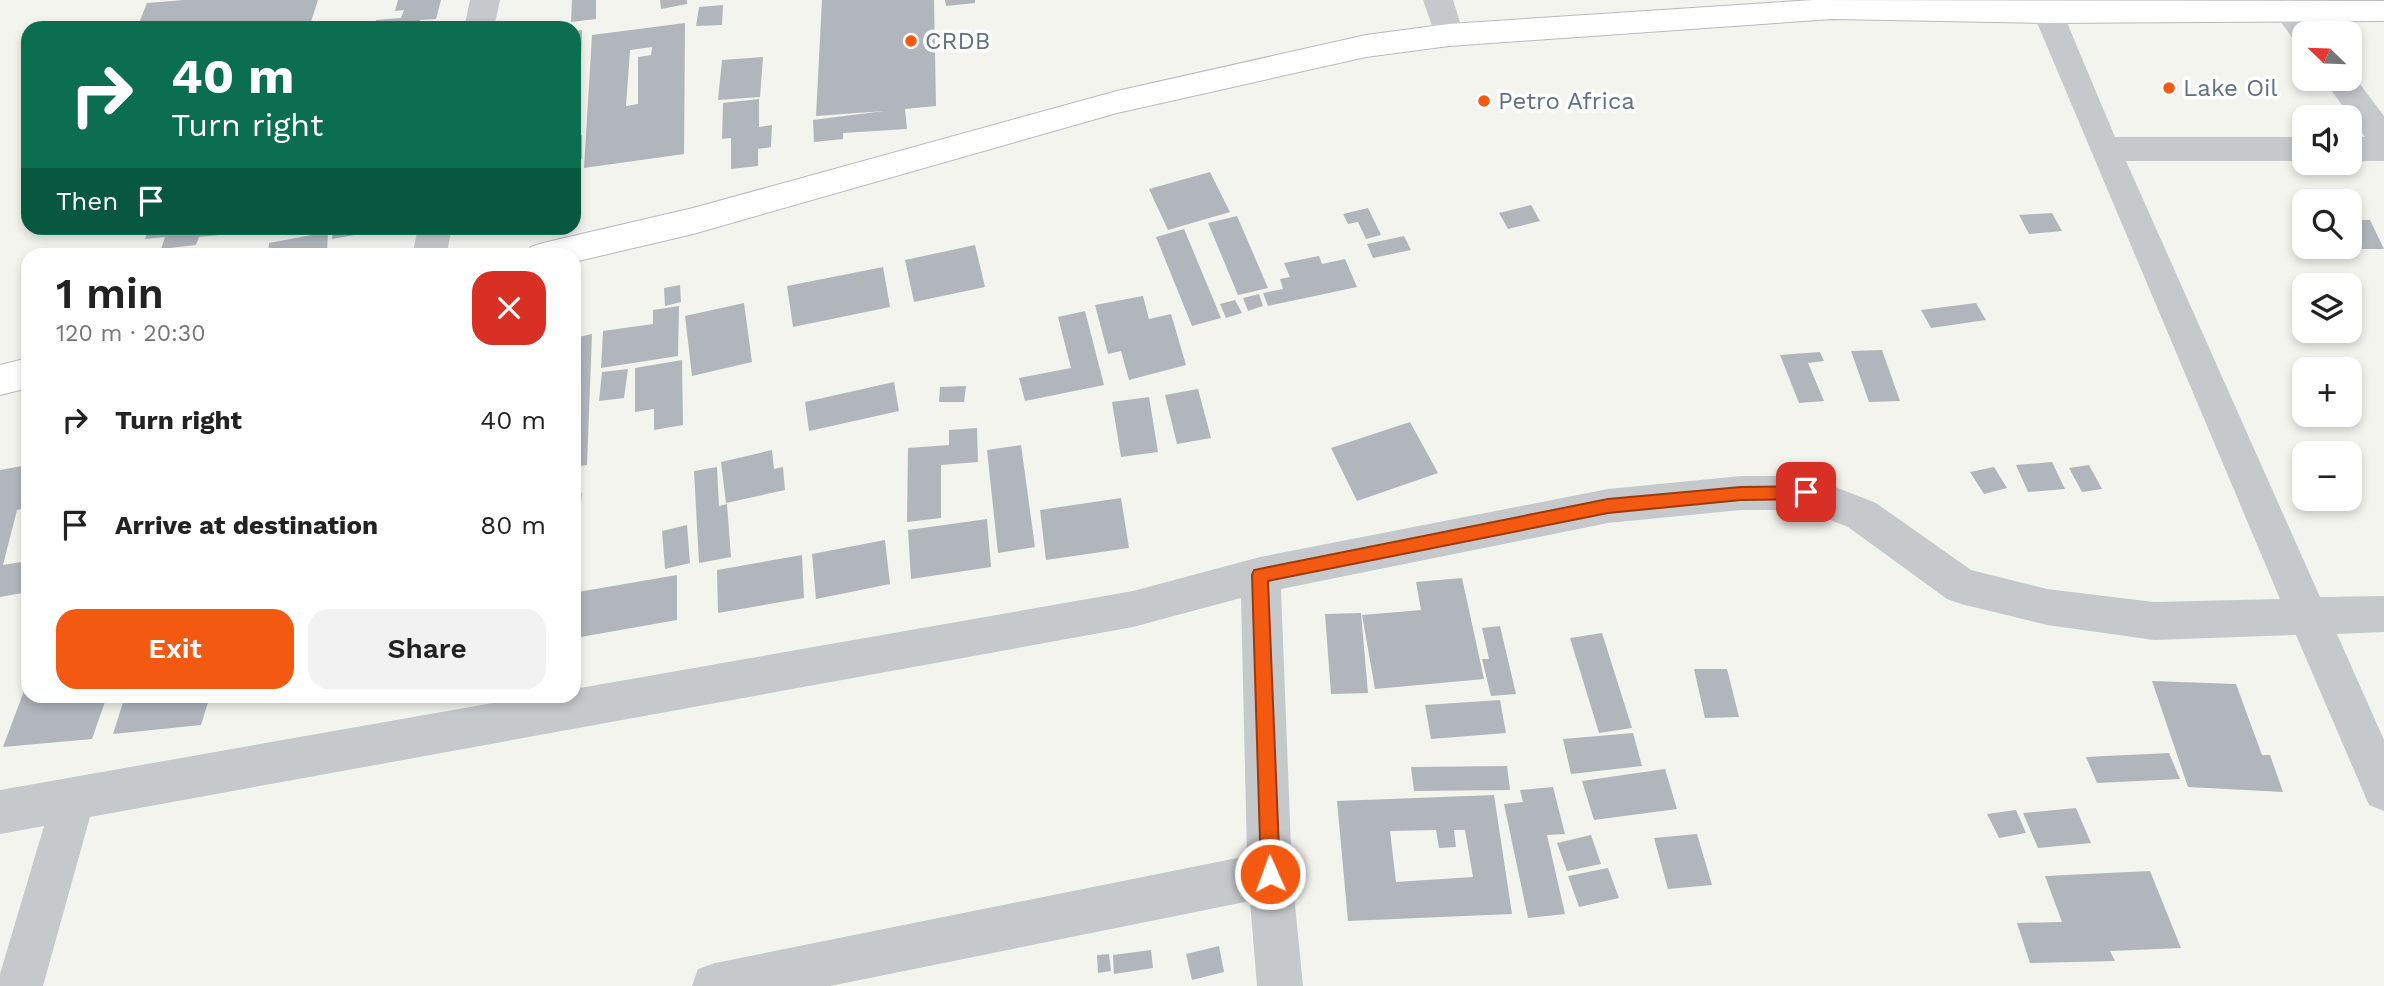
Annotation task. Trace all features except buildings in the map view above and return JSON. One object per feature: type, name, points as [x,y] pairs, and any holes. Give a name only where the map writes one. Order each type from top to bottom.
[{"type":"highway","points":[[577,248],[693,221],[1116,102],[1366,46],[1449,35],[1835,4],[2292,22]]},
{"type":"highway","points":[[2304,21],[2384,11]]},
{"type":"highway","points":[[0,380],[21,375]]},
{"type":"street","points":[[480,21],[485,0]]},
{"type":"street","points":[[1438,0],[1449,35]]},
{"type":"street","points":[[2048,13],[2104,149],[2384,790]]},
{"type":"street","points":[[2348,91],[2384,139]]},
{"type":"street","points":[[2104,149],[2292,149]]},
{"type":"street","points":[[2362,149],[2384,149]]},
{"type":"street","points":[[0,812],[1133,609],[1260,575],[1608,506],[1741,494],[1806,492],[1861,515],[1961,586],[2047,607],[2154,621],[2306,614],[2384,614]]},
{"type":"street","points":[[1260,575],[1270,874],[1280,986]]},
{"type":"street","points":[[20,986],[73,801]]},
{"type":"street","points":[[715,986],[1270,874]]},
{"type":"place","name":"CRDB","points":[[911,41]]},
{"type":"place","name":"Lake Oil","points":[[2169,88]]},
{"type":"place","name":"Petro Africa","points":[[1484,101]]},
{"type":"route","points":[[1270,874],[1260,575],[1608,506],[1741,494],[1806,492]]}]
